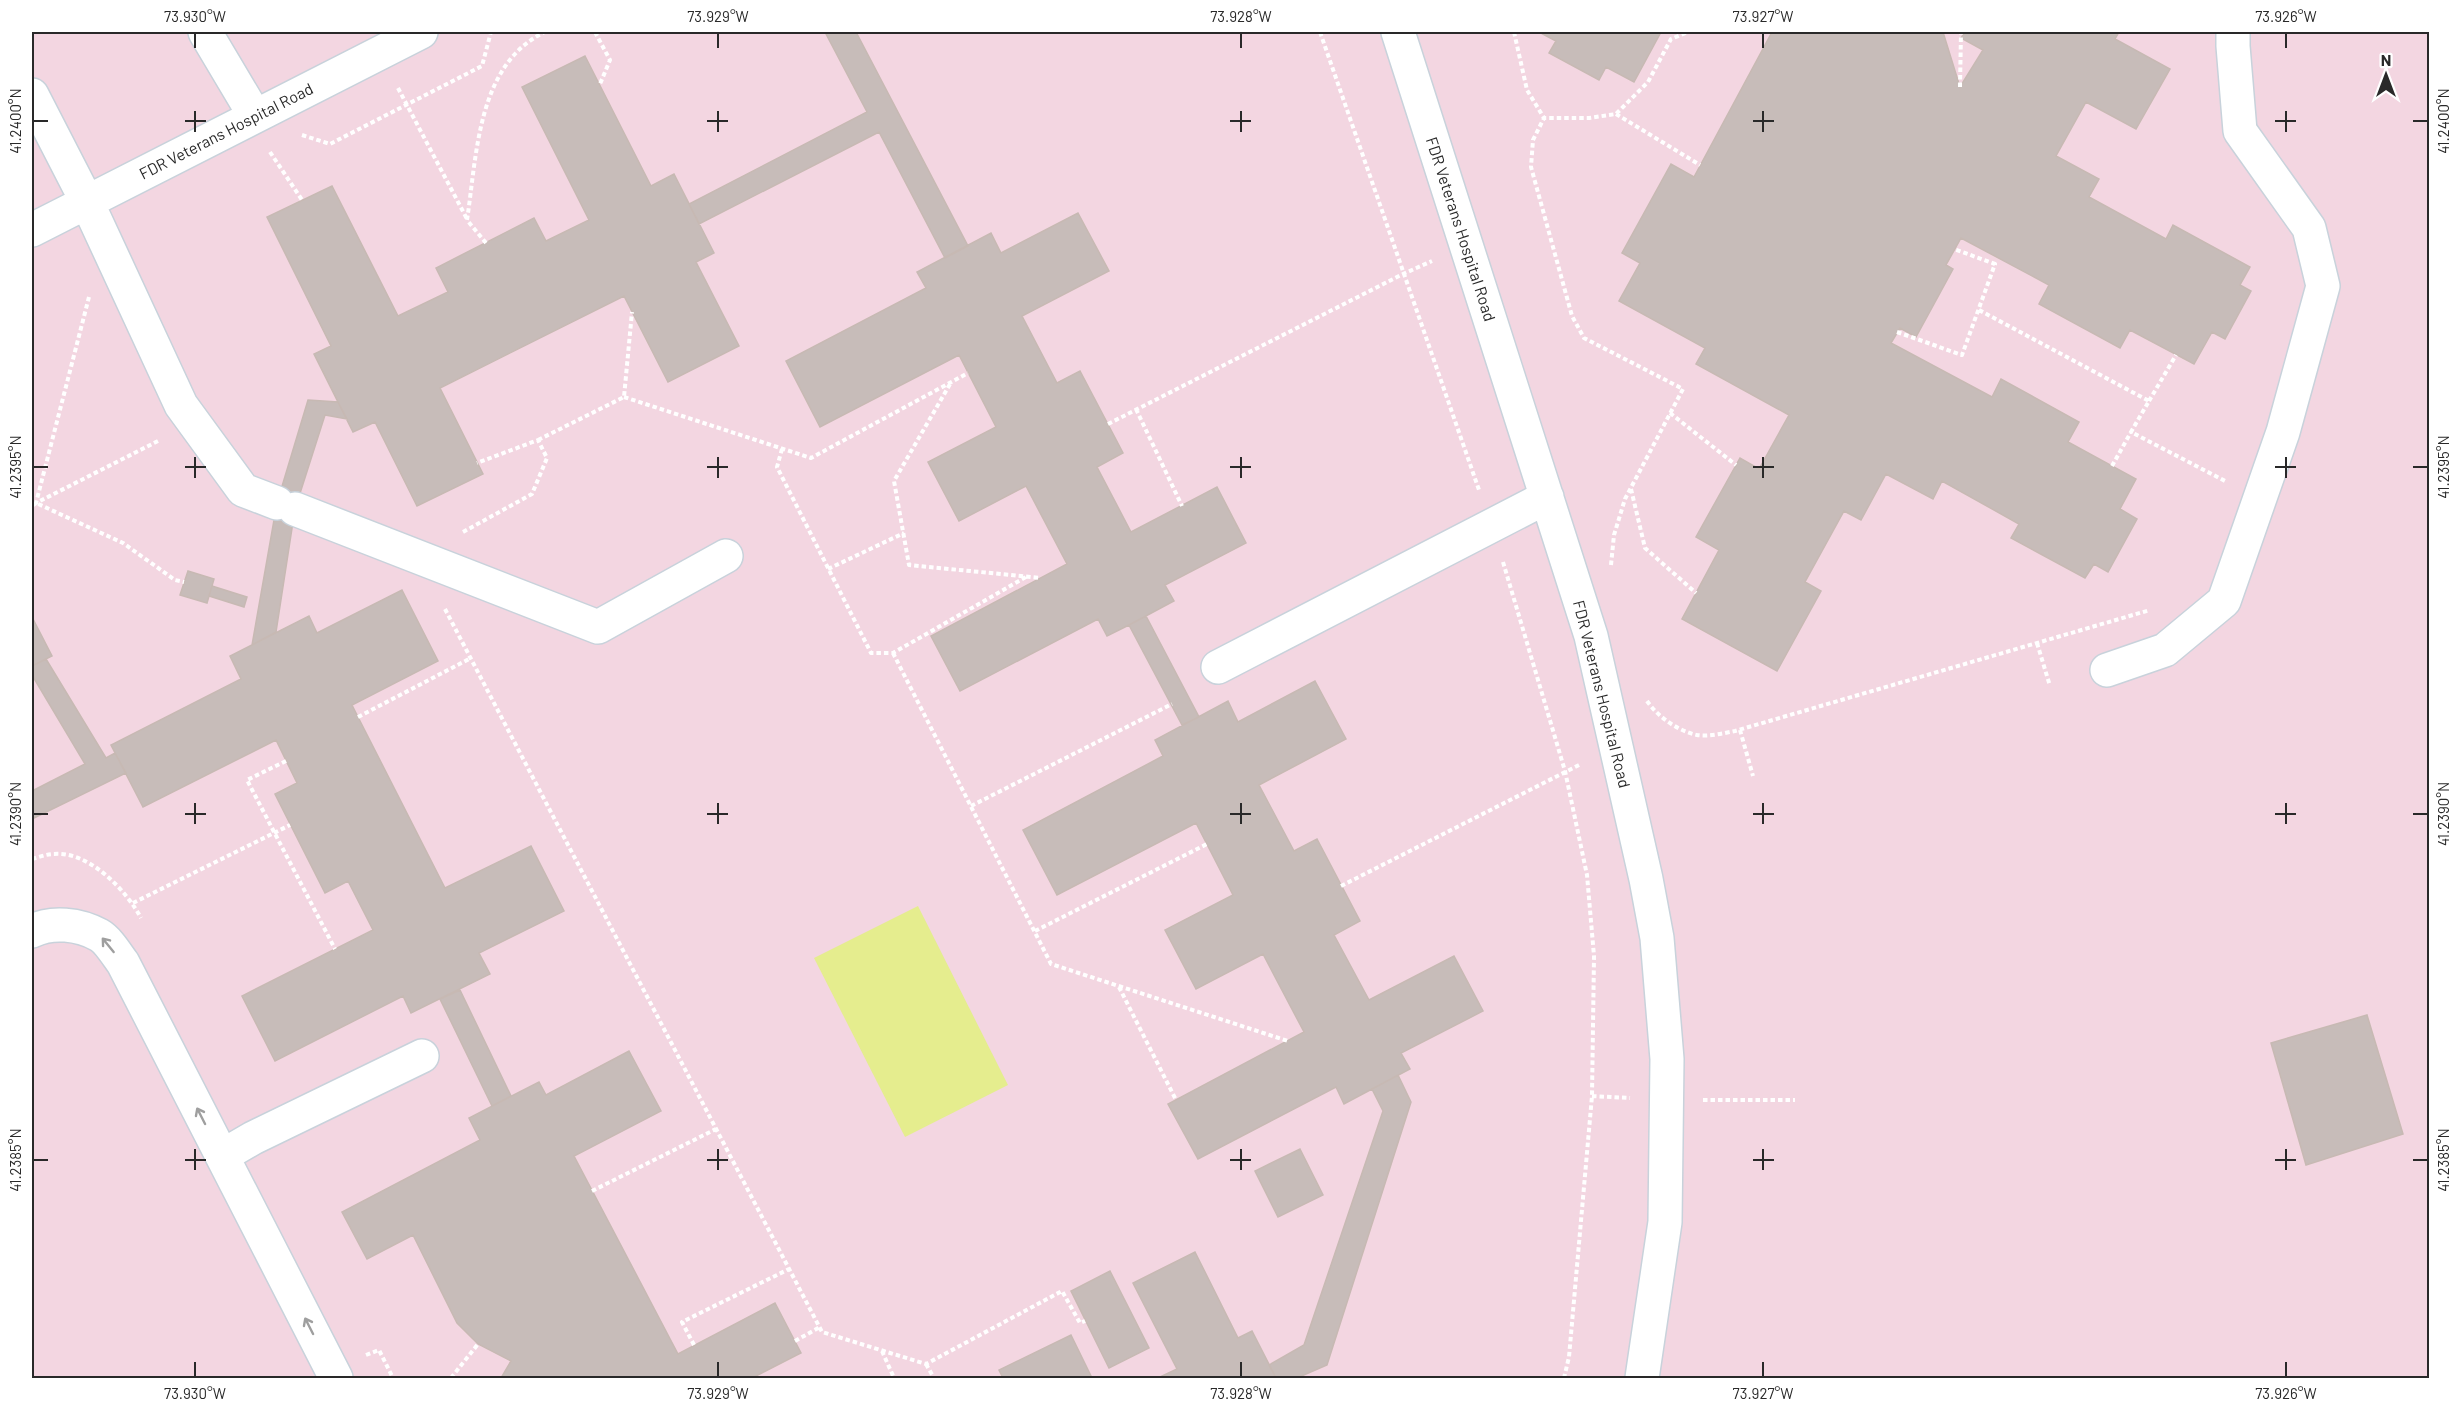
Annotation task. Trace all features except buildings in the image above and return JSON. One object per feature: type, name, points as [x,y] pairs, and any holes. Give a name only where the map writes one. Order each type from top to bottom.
[{"type":"street","points":[[205,32],[255,116]]},
{"type":"street","name":"FDR Veterans Hospital Road","points":[[32,230],[420,32]]},
{"type":"street","name":"FDR Veterans Hospital Road","points":[[1398,32],[1591,636],[1646,879],[1657,938],[1667,1059],[1665,1222],[1642,1378]]},
{"type":"street","points":[[2107,670],[2165,650],[2224,601],[2283,432],[2323,286],[2309,228],[2240,131],[2233,46],[2234,32]]},
{"type":"street","points":[[32,95],[87,201],[181,405],[243,490],[598,627],[726,556]]},
{"type":"street","points":[[1218,667],[1547,496]]},
{"type":"street","points":[[32,931],[39,927],[70,924],[101,936],[123,963],[336,1378]]},
{"type":"street","points":[[222,1156],[253,1138],[422,1056]]},
{"type":"path","points":[[296,134],[330,144],[482,66],[492,32]]},
{"type":"path","points":[[467,219],[488,100],[500,72],[530,39],[544,32]]},
{"type":"path","points":[[595,32],[610,60],[600,84]]},
{"type":"path","points":[[1320,32],[1482,497]]},
{"type":"path","points":[[1514,32],[1527,90],[1544,118]]},
{"type":"path","points":[[1544,118],[1589,118],[1616,114],[1648,82],[1671,39],[1688,32]]},
{"type":"path","points":[[1960,87],[1961,32]]},
{"type":"path","points":[[397,86],[467,219],[486,243]]},
{"type":"path","points":[[1616,114],[1701,165]]},
{"type":"path","points":[[1544,118],[1533,140],[1531,167],[1572,316],[1584,338],[1683,389],[1625,499],[1614,535],[1610,574]]},
{"type":"path","points":[[267,147],[302,200]]},
{"type":"path","points":[[1897,332],[1962,355],[1995,264],[1954,249]]},
{"type":"path","points":[[1108,424],[1403,273],[1438,258]]},
{"type":"path","points":[[34,505],[91,288]]},
{"type":"path","points":[[1978,310],[2149,401]]},
{"type":"path","points":[[624,397],[632,312]]},
{"type":"path","points":[[2112,466],[2176,355]]},
{"type":"path","points":[[477,463],[538,440],[624,397],[811,458],[968,373]]},
{"type":"path","points":[[950,383],[894,481],[909,565],[1041,578]]},
{"type":"path","points":[[1136,409],[1182,506]]},
{"type":"path","points":[[1670,413],[1736,465]]},
{"type":"path","points":[[2131,432],[2229,483]]},
{"type":"path","points":[[34,505],[167,436]]},
{"type":"path","points":[[538,440],[547,458],[532,494],[418,557],[822,1332],[926,1364],[934,1378]]},
{"type":"path","points":[[782,449],[777,467],[872,653],[893,653],[1026,577]]},
{"type":"path","points":[[1631,488],[1645,548],[1696,593]]},
{"type":"path","points":[[34,505],[123,543],[175,580],[184,582]]},
{"type":"path","points":[[828,568],[904,533]]},
{"type":"path","points":[[1503,560],[1565,771],[1587,875],[1594,956],[1592,1096],[1569,1357],[1563,1378]]},
{"type":"path","points":[[1641,693],[1653,711],[1672,724],[1698,735],[1740,730],[2160,607]]},
{"type":"path","points":[[2037,643],[2050,686]]},
{"type":"path","points":[[893,653],[1051,964],[1288,1041]]},
{"type":"path","points":[[358,717],[471,658]]},
{"type":"path","points":[[971,806],[1172,704]]},
{"type":"path","points":[[1740,730],[1753,776]]},
{"type":"path","points":[[286,761],[247,780],[335,949]]},
{"type":"path","points":[[1341,886],[1565,771]]},
{"type":"path","points":[[133,903],[290,825]]},
{"type":"path","points":[[1035,931],[1207,844]]},
{"type":"path","points":[[1118,986],[1176,1100]]},
{"type":"path","points":[[1592,1096],[1639,1098]]},
{"type":"path","points":[[1699,1100],[1795,1100]]},
{"type":"path","points":[[592,1191],[716,1129]]},
{"type":"path","points":[[694,1346],[682,1322],[789,1269]]},
{"type":"path","points":[[926,1364],[1062,1291],[1080,1323],[1085,1321]]},
{"type":"path","points":[[795,1341],[820,1328]]},
{"type":"path","points":[[451,1378],[478,1344]]},
{"type":"path","points":[[365,1355],[379,1350],[393,1378]]},
{"type":"path","points":[[882,1350],[894,1378]]},
{"type":"shaded area","points":[[32,32],[2429,32],[2429,1378],[32,1378]]},
{"type":"green space","points":[[918,906],[1008,1085],[905,1137],[814,958]]}]
